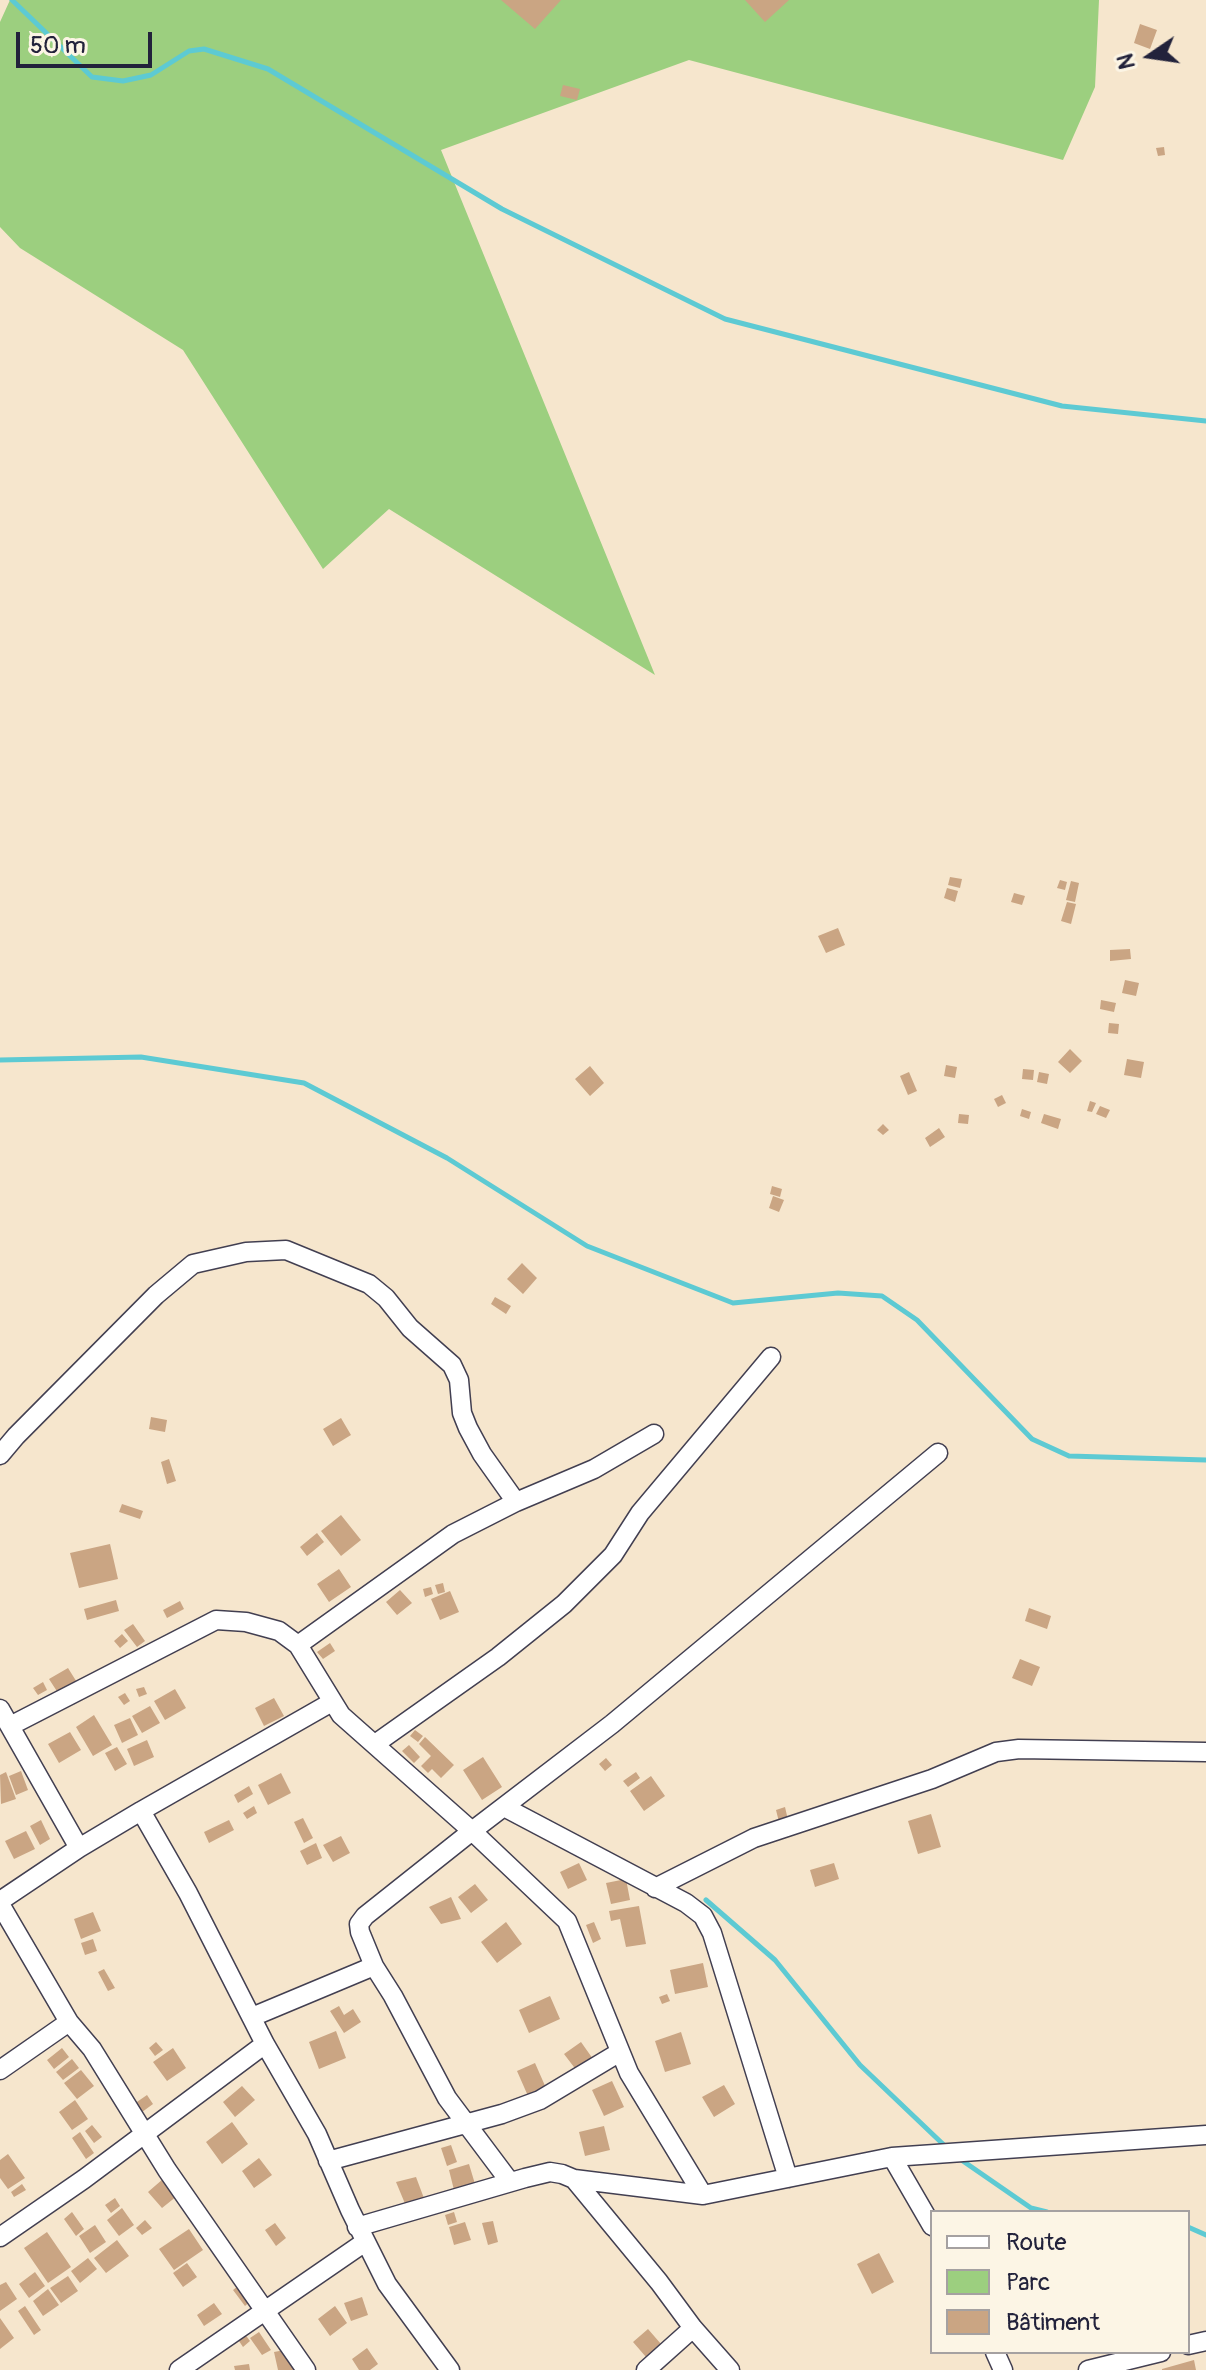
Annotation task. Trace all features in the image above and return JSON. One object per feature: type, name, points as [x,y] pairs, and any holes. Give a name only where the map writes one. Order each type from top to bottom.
[{"type":"street","points":[[0,1455],[156,1295],[193,1264],[246,1252],[286,1250],[369,1284],[386,1298],[410,1328],[452,1365],[459,1380],[462,1413],[468,1428],[482,1454],[516,1502]]},
{"type":"street","points":[[375,1744],[498,1657],[564,1604],[613,1555],[640,1513],[771,1357]]},
{"type":"street","points":[[298,1645],[453,1534],[516,1502],[594,1469],[654,1434]]},
{"type":"street","points":[[510,2182],[447,2098],[374,1966],[359,1924],[472,1831],[612,1724],[938,1453]]},
{"type":"street","points":[[10,1726],[216,1620],[246,1622],[272,1629],[298,1645],[341,1715],[472,1831],[567,1921],[635,2086],[703,2195]]},
{"type":"street","points":[[306,2370],[167,2170],[92,2049],[69,2022],[0,1903],[79,1848],[332,1702]]},
{"type":"street","points":[[0,1709],[79,1848]]},
{"type":"street","points":[[655,1888],[754,1838],[932,1779],[996,1752],[1019,1749],[1206,1752]]},
{"type":"street","points":[[504,1807],[696,1909],[708,1923],[788,2178]]},
{"type":"street","points":[[141,1811],[188,1893],[265,2044],[317,2134],[361,2235],[387,2284],[450,2370]]},
{"type":"street","points":[[252,2017],[374,1966]]},
{"type":"street","points":[[0,2070],[69,2022]]},
{"type":"street","points":[[0,2237],[84,2179],[265,2044]]},
{"type":"street","points":[[328,2161],[540,2100],[620,2052]]},
{"type":"street","points":[[179,2370],[266,2310],[361,2235],[510,2182],[550,2172],[574,2179],[703,2195],[892,2157],[1206,2135]]},
{"type":"street","points":[[892,2157],[930,2223]]},
{"type":"street","points":[[574,2179],[730,2370]]},
{"type":"street","points":[[646,2370],[693,2328]]},
{"type":"street","points":[[1088,2370],[1139,2364],[1157,2354]]},
{"type":"green space","points":[[10,0],[1099,0],[1095,87],[1063,160],[689,60],[441,150],[655,675],[389,509],[323,569],[183,350],[20,248],[0,227],[0,22]]},
{"type":"building","points":[[501,0],[561,0],[535,29]]},
{"type":"building","points":[[745,0],[789,0],[765,22]]},
{"type":"building","points":[[1140,24],[1157,30],[1150,49],[1134,43]]},
{"type":"building","points":[[563,85],[580,89],[577,100],[560,96]]},
{"type":"building","points":[[1164,147],[1165,155],[1158,156],[1156,148]]},
{"type":"building","points":[[950,877],[962,879],[960,888],[948,885]]},
{"type":"building","points":[[1060,880],[1067,882],[1065,890],[1057,888]]},
{"type":"building","points":[[1071,881],[1079,883],[1075,902],[1066,900]]},
{"type":"building","points":[[947,888],[958,891],[955,902],[944,898]]},
{"type":"building","points":[[1014,893],[1025,896],[1022,905],[1011,902]]},
{"type":"building","points":[[1067,902],[1076,904],[1071,924],[1061,921]]},
{"type":"building","points":[[838,928],[845,945],[826,953],[818,936]]},
{"type":"building","points":[[1130,949],[1131,959],[1110,961],[1110,950]]},
{"type":"building","points":[[1125,980],[1139,983],[1136,996],[1122,993]]},
{"type":"building","points":[[1101,1000],[1116,1003],[1114,1012],[1100,1009]]},
{"type":"building","points":[[1109,1023],[1119,1024],[1118,1034],[1108,1033]]},
{"type":"building","points":[[1070,1049],[1082,1061],[1070,1073],[1058,1062]]},
{"type":"building","points":[[1127,1059],[1144,1062],[1141,1078],[1124,1075]]},
{"type":"building","points":[[946,1065],[957,1067],[955,1078],[944,1076]]},
{"type":"building","points":[[590,1066],[604,1083],[590,1096],[575,1079]]},
{"type":"building","points":[[1023,1069],[1034,1070],[1033,1080],[1022,1079]]},
{"type":"building","points":[[909,1072],[917,1091],[908,1095],[900,1076]]},
{"type":"building","points":[[1039,1072],[1049,1074],[1047,1084],[1037,1082]]},
{"type":"building","points":[[1002,1095],[1006,1103],[998,1107],[994,1099]]},
{"type":"building","points":[[1090,1101],[1096,1103],[1092,1112],[1087,1111]]},
{"type":"building","points":[[1100,1106],[1110,1110],[1106,1118],[1096,1114]]},
{"type":"building","points":[[1022,1109],[1031,1112],[1029,1119],[1020,1116]]},
{"type":"building","points":[[959,1114],[969,1115],[968,1124],[958,1123]]},
{"type":"building","points":[[1044,1114],[1061,1119],[1058,1129],[1041,1123]]},
{"type":"building","points":[[883,1124],[889,1130],[883,1135],[877,1130]]},
{"type":"building","points":[[939,1128],[945,1137],[930,1147],[925,1138]]},
{"type":"building","points":[[772,1186],[782,1189],[780,1197],[770,1194]]},
{"type":"building","points":[[773,1196],[784,1200],[779,1212],[769,1208]]},
{"type":"building","points":[[522,1263],[537,1278],[523,1294],[507,1279]]},
{"type":"building","points":[[495,1297],[511,1306],[506,1314],[491,1304]]},
{"type":"building","points":[[151,1417],[167,1420],[165,1432],[149,1429]]},
{"type":"building","points":[[341,1418],[351,1435],[333,1446],[323,1429]]},
{"type":"building","points":[[169,1459],[176,1481],[167,1484],[161,1462]]},
{"type":"building","points":[[122,1504],[143,1511],[140,1519],[119,1512]]},
{"type":"building","points":[[341,1515],[361,1540],[341,1556],[321,1531]]},
{"type":"building","points":[[317,1533],[324,1542],[307,1556],[300,1547]]},
{"type":"building","points":[[110,1544],[118,1579],[79,1588],[70,1553]]},
{"type":"building","points":[[339,1569],[351,1587],[329,1602],[317,1584]]},
{"type":"building","points":[[443,1583],[445,1592],[438,1594],[435,1585]]},
{"type":"building","points":[[431,1587],[433,1594],[425,1597],[423,1589]]},
{"type":"building","points":[[400,1590],[412,1603],[397,1615],[386,1602]]},
{"type":"building","points":[[450,1591],[459,1612],[440,1620],[431,1599]]},
{"type":"building","points":[[116,1600],[119,1611],[87,1620],[84,1609]]},
{"type":"building","points":[[180,1601],[184,1609],[167,1618],[163,1610]]},
{"type":"building","points":[[1029,1608],[1051,1616],[1047,1629],[1025,1621]]},
{"type":"building","points":[[133,1624],[145,1641],[137,1647],[124,1630]]},
{"type":"building","points":[[122,1634],[128,1641],[120,1648],[114,1641]]},
{"type":"building","points":[[330,1643],[335,1651],[323,1659],[317,1652]]},
{"type":"building","points":[[1020,1659],[1040,1667],[1032,1686],[1012,1678]]},
{"type":"building","points":[[68,1668],[78,1684],[60,1696],[49,1679]]},
{"type":"building","points":[[43,1682],[47,1690],[38,1695],[33,1688]]},
{"type":"building","points":[[144,1687],[147,1694],[139,1697],[136,1689]]},
{"type":"building","points":[[175,1689],[186,1708],[165,1720],[154,1701]]},
{"type":"building","points":[[125,1693],[130,1701],[124,1705],[118,1697]]},
{"type":"building","points":[[274,1698],[284,1716],[264,1726],[255,1708]]},
{"type":"building","points":[[150,1706],[160,1723],[142,1733],[132,1716]]},
{"type":"building","points":[[94,1715],[112,1745],[93,1756],[76,1727]]},
{"type":"building","points":[[130,1718],[138,1735],[122,1743],[114,1725]]},
{"type":"building","points":[[415,1730],[423,1736],[418,1742],[410,1736]]},
{"type":"building","points":[[70,1732],[81,1750],[59,1763],[48,1744]]},
{"type":"building","points":[[425,1737],[454,1765],[441,1778],[432,1769],[428,1773],[421,1766],[431,1756],[419,1744]]},
{"type":"building","points":[[147,1740],[154,1757],[134,1766],[127,1749]]},
{"type":"building","points":[[409,1745],[420,1757],[414,1763],[402,1751]]},
{"type":"building","points":[[117,1747],[127,1764],[115,1771],[105,1753]]},
{"type":"building","points":[[483,1757],[502,1787],[482,1800],[463,1770]]},
{"type":"building","points":[[606,1758],[612,1765],[605,1771],[599,1764]]},
{"type":"building","points":[[21,1771],[28,1790],[16,1795],[9,1776]]},
{"type":"building","points":[[6,1772],[16,1799],[1,1804],[0,1775]]},
{"type":"building","points":[[636,1772],[640,1778],[628,1787],[623,1781]]},
{"type":"building","points":[[281,1773],[291,1793],[268,1805],[258,1785]]},
{"type":"building","points":[[651,1776],[665,1796],[644,1811],[630,1791]]},
{"type":"building","points":[[249,1786],[253,1794],[238,1803],[234,1795]]},
{"type":"building","points":[[254,1806],[257,1813],[247,1819],[243,1813]]},
{"type":"building","points":[[785,1807],[788,1820],[779,1822],[776,1810]]},
{"type":"building","points":[[931,1814],[941,1847],[918,1854],[908,1821]]},
{"type":"building","points":[[303,1818],[313,1838],[304,1843],[294,1822]]},
{"type":"building","points":[[41,1820],[50,1839],[40,1845],[30,1826]]},
{"type":"building","points":[[229,1820],[234,1830],[209,1843],[204,1832]]},
{"type":"building","points":[[26,1831],[35,1849],[14,1859],[5,1841]]},
{"type":"building","points":[[341,1836],[350,1853],[333,1862],[323,1845]]},
{"type":"building","points":[[316,1843],[322,1858],[307,1865],[300,1851]]},
{"type":"building","points":[[579,1863],[587,1880],[568,1889],[560,1872]]},
{"type":"building","points":[[834,1863],[839,1879],[815,1887],[810,1870]]},
{"type":"building","points":[[626,1879],[630,1900],[611,1904],[606,1883]]},
{"type":"building","points":[[475,1884],[488,1900],[471,1913],[458,1897]]},
{"type":"building","points":[[451,1897],[461,1919],[441,1924],[429,1907]]},
{"type":"building","points":[[639,1906],[646,1944],[626,1947],[620,1919],[611,1921],[609,1911]]},
{"type":"building","points":[[93,1912],[101,1931],[81,1939],[74,1919]]},
{"type":"building","points":[[506,1922],[522,1944],[497,1963],[481,1942]]},
{"type":"building","points":[[594,1922],[601,1939],[593,1943],[586,1925]]},
{"type":"building","points":[[93,1939],[97,1951],[85,1955],[81,1943]]},
{"type":"building","points":[[703,1963],[708,1987],[675,1994],[670,1970]]},
{"type":"building","points":[[104,1969],[115,1988],[108,1991],[98,1972]]},
{"type":"building","points":[[667,1994],[670,2001],[662,2004],[659,1997]]},
{"type":"building","points":[[550,1996],[560,2019],[529,2033],[519,2010]]},
{"type":"building","points":[[339,2006],[344,2015],[353,2009],[361,2022],[344,2033],[330,2011]]},
{"type":"building","points":[[336,2031],[346,2058],[319,2069],[309,2042]]},
{"type":"building","points":[[681,2032],[691,2064],[665,2072],[655,2041]]},
{"type":"building","points":[[156,2042],[163,2050],[155,2056],[149,2048]]},
{"type":"building","points":[[581,2042],[593,2059],[577,2071],[564,2054]]},
{"type":"building","points":[[62,2048],[69,2057],[54,2069],[47,2060]]},
{"type":"building","points":[[173,2048],[186,2068],[167,2081],[153,2062]]},
{"type":"building","points":[[72,2059],[79,2068],[63,2080],[56,2072]]},
{"type":"building","points":[[535,2063],[546,2088],[528,2096],[517,2071]]},
{"type":"building","points":[[81,2070],[94,2086],[77,2099],[64,2083]]},
{"type":"building","points":[[612,2081],[624,2107],[604,2116],[592,2090]]},
{"type":"building","points":[[724,2085],[735,2104],[714,2117],[702,2097]]},
{"type":"building","points":[[242,2086],[255,2100],[235,2117],[223,2102]]},
{"type":"building","points":[[147,2095],[153,2104],[138,2115],[131,2106]]},
{"type":"building","points":[[75,2100],[88,2119],[72,2130],[59,2112]]},
{"type":"building","points":[[232,2122],[248,2144],[222,2164],[206,2142]]},
{"type":"building","points":[[92,2125],[102,2137],[94,2143],[85,2131]]},
{"type":"building","points":[[604,2126],[610,2150],[585,2156],[579,2132]]},
{"type":"building","points":[[80,2132],[94,2153],[86,2159],[72,2138]]},
{"type":"building","points":[[451,2145],[457,2162],[447,2166],[441,2148]]},
{"type":"building","points":[[8,2154],[25,2178],[8,2189],[0,2178],[0,2160]]},
{"type":"building","points":[[259,2158],[272,2175],[254,2188],[242,2171]]},
{"type":"building","points":[[469,2164],[475,2184],[454,2190],[449,2170]]},
{"type":"building","points":[[416,2177],[425,2201],[406,2206],[396,2182]]},
{"type":"building","points":[[163,2179],[177,2196],[162,2208],[148,2192]]},
{"type":"building","points":[[22,2184],[26,2190],[14,2197],[11,2192]]},
{"type":"building","points":[[115,2198],[120,2206],[111,2213],[105,2205]]},
{"type":"building","points":[[122,2208],[134,2225],[119,2236],[107,2220]]},
{"type":"building","points":[[72,2212],[84,2229],[76,2236],[64,2219]]},
{"type":"building","points":[[454,2212],[457,2222],[448,2225],[445,2215]]},
{"type":"building","points":[[145,2220],[152,2228],[142,2235],[136,2228]]},
{"type":"building","points":[[493,2221],[498,2242],[488,2245],[482,2223]]},
{"type":"building","points":[[465,2222],[471,2240],[454,2245],[449,2227]]},
{"type":"building","points":[[275,2223],[286,2238],[276,2246],[265,2230]]},
{"type":"building","points":[[95,2225],[106,2242],[90,2253],[79,2236]]},
{"type":"building","points":[[189,2229],[203,2250],[174,2270],[159,2249]]},
{"type":"building","points":[[47,2232],[71,2267],[48,2283],[24,2248]]},
{"type":"building","points":[[117,2240],[129,2256],[106,2273],[94,2258]]},
{"type":"building","points":[[879,2253],[894,2282],[872,2294],[857,2264]]},
{"type":"building","points":[[88,2258],[97,2269],[80,2283],[71,2271]]},
{"type":"building","points":[[187,2263],[197,2277],[183,2287],[173,2273]]},
{"type":"building","points":[[35,2272],[45,2286],[29,2298],[19,2284]]},
{"type":"building","points":[[68,2276],[78,2291],[61,2303],[50,2288]]},
{"type":"building","points":[[6,2282],[17,2299],[0,2311],[0,2285]]},
{"type":"building","points":[[242,2283],[254,2298],[245,2306],[233,2290]]},
{"type":"building","points":[[48,2289],[59,2305],[43,2316],[33,2301]]},
{"type":"building","points":[[362,2297],[368,2315],[351,2321],[344,2303]]},
{"type":"building","points":[[214,2303],[222,2314],[204,2326],[197,2315]]},
{"type":"building","points":[[25,2306],[41,2330],[34,2335],[18,2311]]},
{"type":"building","points":[[335,2306],[347,2323],[330,2336],[318,2319]]},
{"type":"building","points":[[0,2318],[14,2338],[0,2349]]},
{"type":"building","points":[[648,2329],[661,2344],[646,2357],[633,2342]]},
{"type":"building","points":[[259,2332],[271,2350],[262,2355],[250,2338]]},
{"type":"building","points":[[244,2333],[250,2341],[243,2347],[237,2338]]},
{"type":"building","points":[[367,2348],[378,2364],[370,2370],[359,2370],[352,2359]]},
{"type":"building","points":[[290,2349],[295,2370],[278,2370],[274,2352]]},
{"type":"building","points":[[1194,2360],[1196,2370],[1162,2370],[1162,2369]]},
{"type":"building","points":[[249,2364],[250,2370],[235,2370],[234,2366]]},
{"type":"waterway","points":[[12,0],[92,77],[123,81],[151,75],[189,51],[204,49],[268,69],[502,209],[725,319],[1062,406],[1206,421]]},
{"type":"waterway","points":[[0,1060],[141,1057],[304,1083],[447,1158],[587,1246],[733,1303],[838,1293],[882,1296],[917,1320],[1032,1439],[1069,1456],[1206,1460]]},
{"type":"waterway","points":[[706,1900],[775,1960],[860,2065],[946,2147]]},
{"type":"waterway","points":[[960,2159],[1031,2208],[1039,2210]]},
{"type":"waterway","points":[[1190,2228],[1206,2235]]}]
